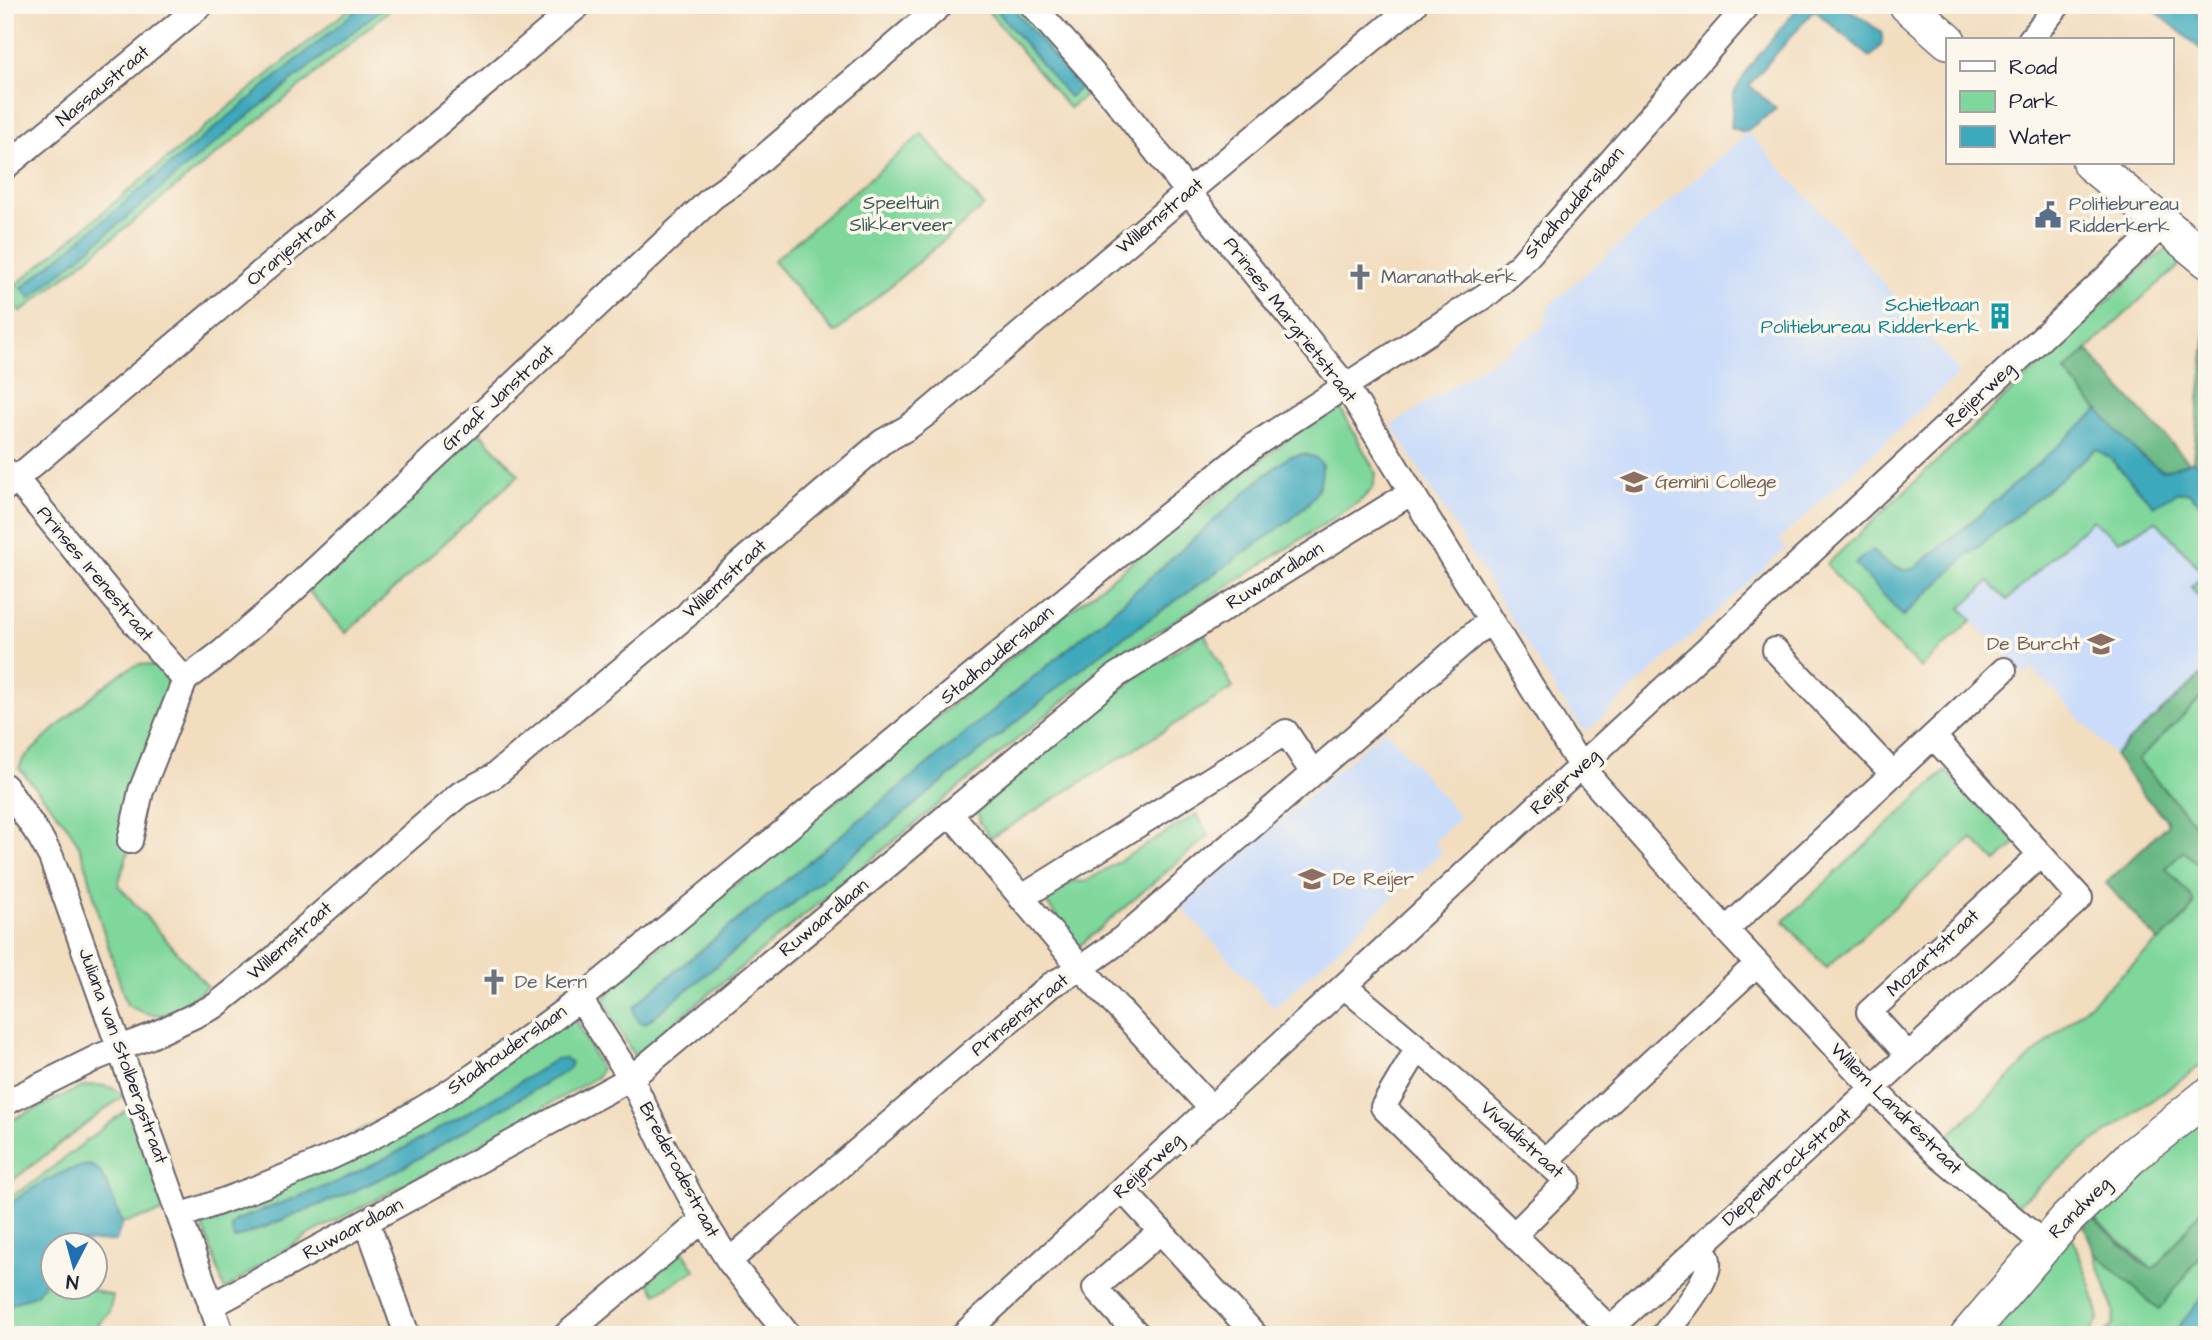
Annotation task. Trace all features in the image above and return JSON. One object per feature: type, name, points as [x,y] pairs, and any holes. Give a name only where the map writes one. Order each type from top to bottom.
[{"type":"street","name":"Nassaustraat","points":[[5,167],[201,5]]},
{"type":"street","name":"Oranjestraat","points":[[9,479],[579,5]]},
{"type":"street","name":"Graaf Janstraat","points":[[185,680],[289,594],[713,197],[736,181],[941,5]]},
{"type":"street","name":"Prinses Margrietstraat","points":[[1032,5],[1108,90],[1346,386],[1581,766]]},
{"type":"street","name":"Stadhouderslaan","points":[[180,1216],[262,1188],[359,1144],[483,1071],[580,999],[1256,444],[1489,293],[1519,266],[1748,5]]},
{"type":"street","points":[[1907,5],[1946,39]]},
{"type":"street","points":[[2032,38],[2058,5]]},
{"type":"street","name":"Willemstraat","points":[[5,1103],[215,1006],[276,957],[300,932],[460,794],[494,776],[687,615],[710,589],[882,442],[926,414],[1399,10]]},
{"type":"street","points":[[2091,164],[2207,260]]},
{"type":"street","name":"Reijerweg","points":[[963,1335],[1344,986],[2163,225]]},
{"type":"street","name":"Prinses Irenestraat","points":[[9,479],[185,680]]},
{"type":"street","name":"Ruwaardlaan","points":[[211,1306],[631,1078],[1117,675],[1412,492]]},
{"type":"street","name":"Prinsenstraat","points":[[729,1261],[1051,985],[1118,942],[1490,620]]},
{"type":"street","points":[[1775,650],[1893,774]]},
{"type":"street","points":[[1726,930],[2004,670]]},
{"type":"street","points":[[130,841],[141,791],[185,680]]},
{"type":"street","points":[[1021,898],[1286,732],[1313,773]]},
{"type":"street","points":[[1873,1088],[2080,898],[1934,737]]},
{"type":"street","name":"Willem Landréstraat","points":[[1581,766],[1726,930],[1873,1088],[1938,1155],[2044,1244]]},
{"type":"street","name":"Juliana van Stolbergstraat","points":[[5,786],[40,836],[51,857],[222,1335]]},
{"type":"street","points":[[950,814],[1081,968],[1211,1108]]},
{"type":"street","name":"Mozartstraat","points":[[1908,1055],[1868,1012],[2040,855]]},
{"type":"street","points":[[1545,1161],[1757,964]]},
{"type":"street","name":"Vivaldistraat","points":[[1344,986],[1568,1181],[1514,1235]]},
{"type":"street","name":"Brederodestraat","points":[[580,999],[631,1078],[703,1220],[729,1261],[788,1335]]},
{"type":"street","points":[[1418,1048],[1382,1107],[1514,1235],[1607,1332]]},
{"type":"street","name":"Diepenbrockstraat","points":[[1607,1332],[1873,1088]]},
{"type":"street","name":"Randweg","points":[[1968,1335],[2066,1220],[2131,1157],[2207,1096]]},
{"type":"street","points":[[1122,1190],[1255,1335]]},
{"type":"street","points":[[566,1335],[703,1220]]},
{"type":"street","points":[[367,1222],[407,1335]]},
{"type":"street","points":[[1138,1335],[1095,1288],[1160,1231]]},
{"type":"street","points":[[1664,1335],[1707,1270],[1709,1261],[1701,1245]]},
{"type":"shaded area","name":"Gemini College","points":[[1748,133],[1848,241],[1960,373],[1779,540],[1785,549],[1588,730],[1583,729],[1560,698],[1392,425],[1545,326],[1548,306]]},
{"type":"shaded area","name":"De Burcht","points":[[2092,520],[2119,541],[2156,521],[2206,575],[2191,587],[2207,608],[2207,670],[2114,755],[2032,668],[2025,675],[1960,608],[1989,582],[2008,599]]},
{"type":"shaded area","name":"De Reijer","points":[[1385,729],[1460,817],[1434,842],[1442,852],[1274,1008],[1181,907]]},
{"type":"green space","points":[[354,5],[363,5],[22,288],[216,142],[386,5],[395,5],[308,80],[21,312],[5,294],[270,73]]},
{"type":"green space","points":[[983,5],[995,5],[1069,96],[1079,88],[1010,5],[1019,5],[1091,91],[1069,108]]},
{"type":"green space","name":"Speeltuin Slikkerveer","points":[[922,134],[984,206],[835,333],[773,261]]},
{"type":"green space","points":[[2167,248],[2181,260],[2177,268],[2065,371],[2099,411],[1914,569],[1901,569],[1890,565],[1871,550],[1904,616],[1966,557],[2096,449],[2110,458],[2154,506],[2176,493],[2188,492],[2207,510],[2207,608],[2191,587],[2205,574],[2156,521],[2119,541],[2092,520],[2007,600],[1989,582],[1961,608],[1972,620],[1921,668],[1876,626],[1827,564]]},
{"type":"green space","points":[[2207,323],[2207,472],[2193,461]]},
{"type":"green space","points":[[2088,350],[2105,372],[2189,462],[2163,471],[2135,451],[2110,426],[2065,371]]},
{"type":"green space","points":[[1326,409],[1341,409],[1376,473],[1373,488],[1360,501],[1132,648],[1095,675],[634,1056],[604,1001],[614,985],[976,685]],"holes":[[[1304,454],[1316,458],[1309,503],[1288,522],[1101,653],[646,1023],[644,997],[1103,620],[1264,476],[1289,457]]]},
{"type":"green space","points":[[476,428],[519,475],[346,633],[303,585]]},
{"type":"green space","points":[[1204,633],[1233,688],[991,838],[980,823],[976,807],[1141,673]]},
{"type":"green space","points":[[140,664],[156,667],[168,677],[165,695],[126,804],[141,810],[118,885],[207,986],[179,1009],[161,1015],[127,1005],[79,846],[69,828],[19,768],[23,759],[80,706],[128,669]]},
{"type":"green space","points":[[2207,670],[2207,692],[2138,760],[2207,838],[2207,873],[2184,851],[2166,868],[2191,896],[2194,904],[2186,916],[2159,942],[2106,883],[2167,825],[2167,820],[2138,789],[2114,755]]},
{"type":"green space","points":[[2207,692],[2207,838],[2137,760]]},
{"type":"green space","points":[[1946,771],[2017,843],[1996,862],[1972,838],[1826,968],[1784,921]]},
{"type":"green space","points":[[1197,814],[1208,836],[1078,947],[1044,899],[1073,881],[1085,882]]},
{"type":"green space","points":[[2184,851],[2207,873],[2207,1061],[2081,1151],[2006,1214],[1942,1142],[2186,916],[2194,904],[2191,896],[2166,868]]},
{"type":"green space","points":[[576,1019],[601,1070],[597,1077],[452,1160],[312,1233],[225,1290],[199,1215],[567,1021]],"holes":[[[556,1059],[569,1069],[398,1170],[354,1191],[263,1228],[237,1220],[337,1182],[392,1155],[504,1092]]]},
{"type":"green space","points":[[84,1086],[112,1088],[124,1095],[5,1186],[5,1123]]},
{"type":"green space","points":[[2207,1104],[2207,1203],[2160,1264],[2152,1269],[2082,1208]]},
{"type":"green space","points":[[131,1106],[167,1211],[122,1223],[108,1186],[89,1165],[55,1176],[5,1207],[5,1200],[34,1182]]},
{"type":"green space","points":[[2207,1203],[2207,1248],[2159,1310],[2094,1252],[2079,1212],[2082,1208],[2152,1269],[2160,1263]]},
{"type":"green space","points":[[2067,1224],[2091,1286],[2099,1319],[2088,1335],[2005,1335],[1987,1321]]},
{"type":"green space","points":[[2207,1248],[2207,1291],[2172,1335],[2103,1335],[2113,1325],[2114,1312],[2094,1252],[2159,1309]]},
{"type":"green space","points":[[682,1249],[695,1270],[656,1294],[643,1273]]},
{"type":"green space","points":[[37,1294],[38,1302],[108,1302],[108,1295],[113,1296],[109,1312],[90,1335],[5,1335],[5,1306]]},
{"type":"water","points":[[363,5],[386,5],[216,142],[31,298],[22,288]]},
{"type":"water","points":[[995,5],[1010,5],[1080,88],[1069,97]]},
{"type":"water","points":[[1810,5],[1843,5],[1881,32],[1880,46],[1870,57],[1814,10],[1749,85],[1776,109],[1745,132],[1731,128],[1734,93],[1750,66],[1795,11]]},
{"type":"water","points":[[2148,5],[2187,5],[2207,22],[2207,54]]},
{"type":"water","points":[[2099,410],[2136,451],[2163,471],[2193,461],[2207,472],[2207,510],[2188,492],[2176,493],[2154,506],[2110,458],[2096,449],[1966,557],[1903,616],[1855,564],[1871,550],[1895,567],[1914,569]]},
{"type":"water","points":[[1304,454],[1316,458],[1322,464],[1320,483],[1313,498],[1288,522],[1101,653],[646,1023],[640,1023],[634,1013],[634,1007],[644,997],[1103,620],[1264,476],[1289,457]]},
{"type":"water","points":[[564,1058],[571,1063],[569,1069],[398,1170],[354,1191],[234,1239],[231,1226],[237,1220],[337,1182],[392,1155],[504,1092],[556,1059]]},
{"type":"water","points":[[89,1165],[98,1169],[108,1186],[122,1223],[116,1241],[108,1241],[108,1232],[38,1232],[38,1292],[5,1306],[5,1207],[35,1187]]},
{"type":"water","points":[[2207,1291],[2207,1335],[2172,1335]]},
{"type":"place","name":"Politiebureau Ridderkerk","points":[[2048,215]]},
{"type":"place","name":"Maranathakerk","points":[[1360,277]]},
{"type":"place","name":"Schietbaan Politiebureau Ridderkerk","points":[[2000,316]]},
{"type":"place","name":"Gemini College","points":[[1634,482]]},
{"type":"place","name":"De Burcht","points":[[2101,644]]},
{"type":"place","name":"De Reijer","points":[[1312,879]]},
{"type":"place","name":"De Kern","points":[[494,982]]}]
